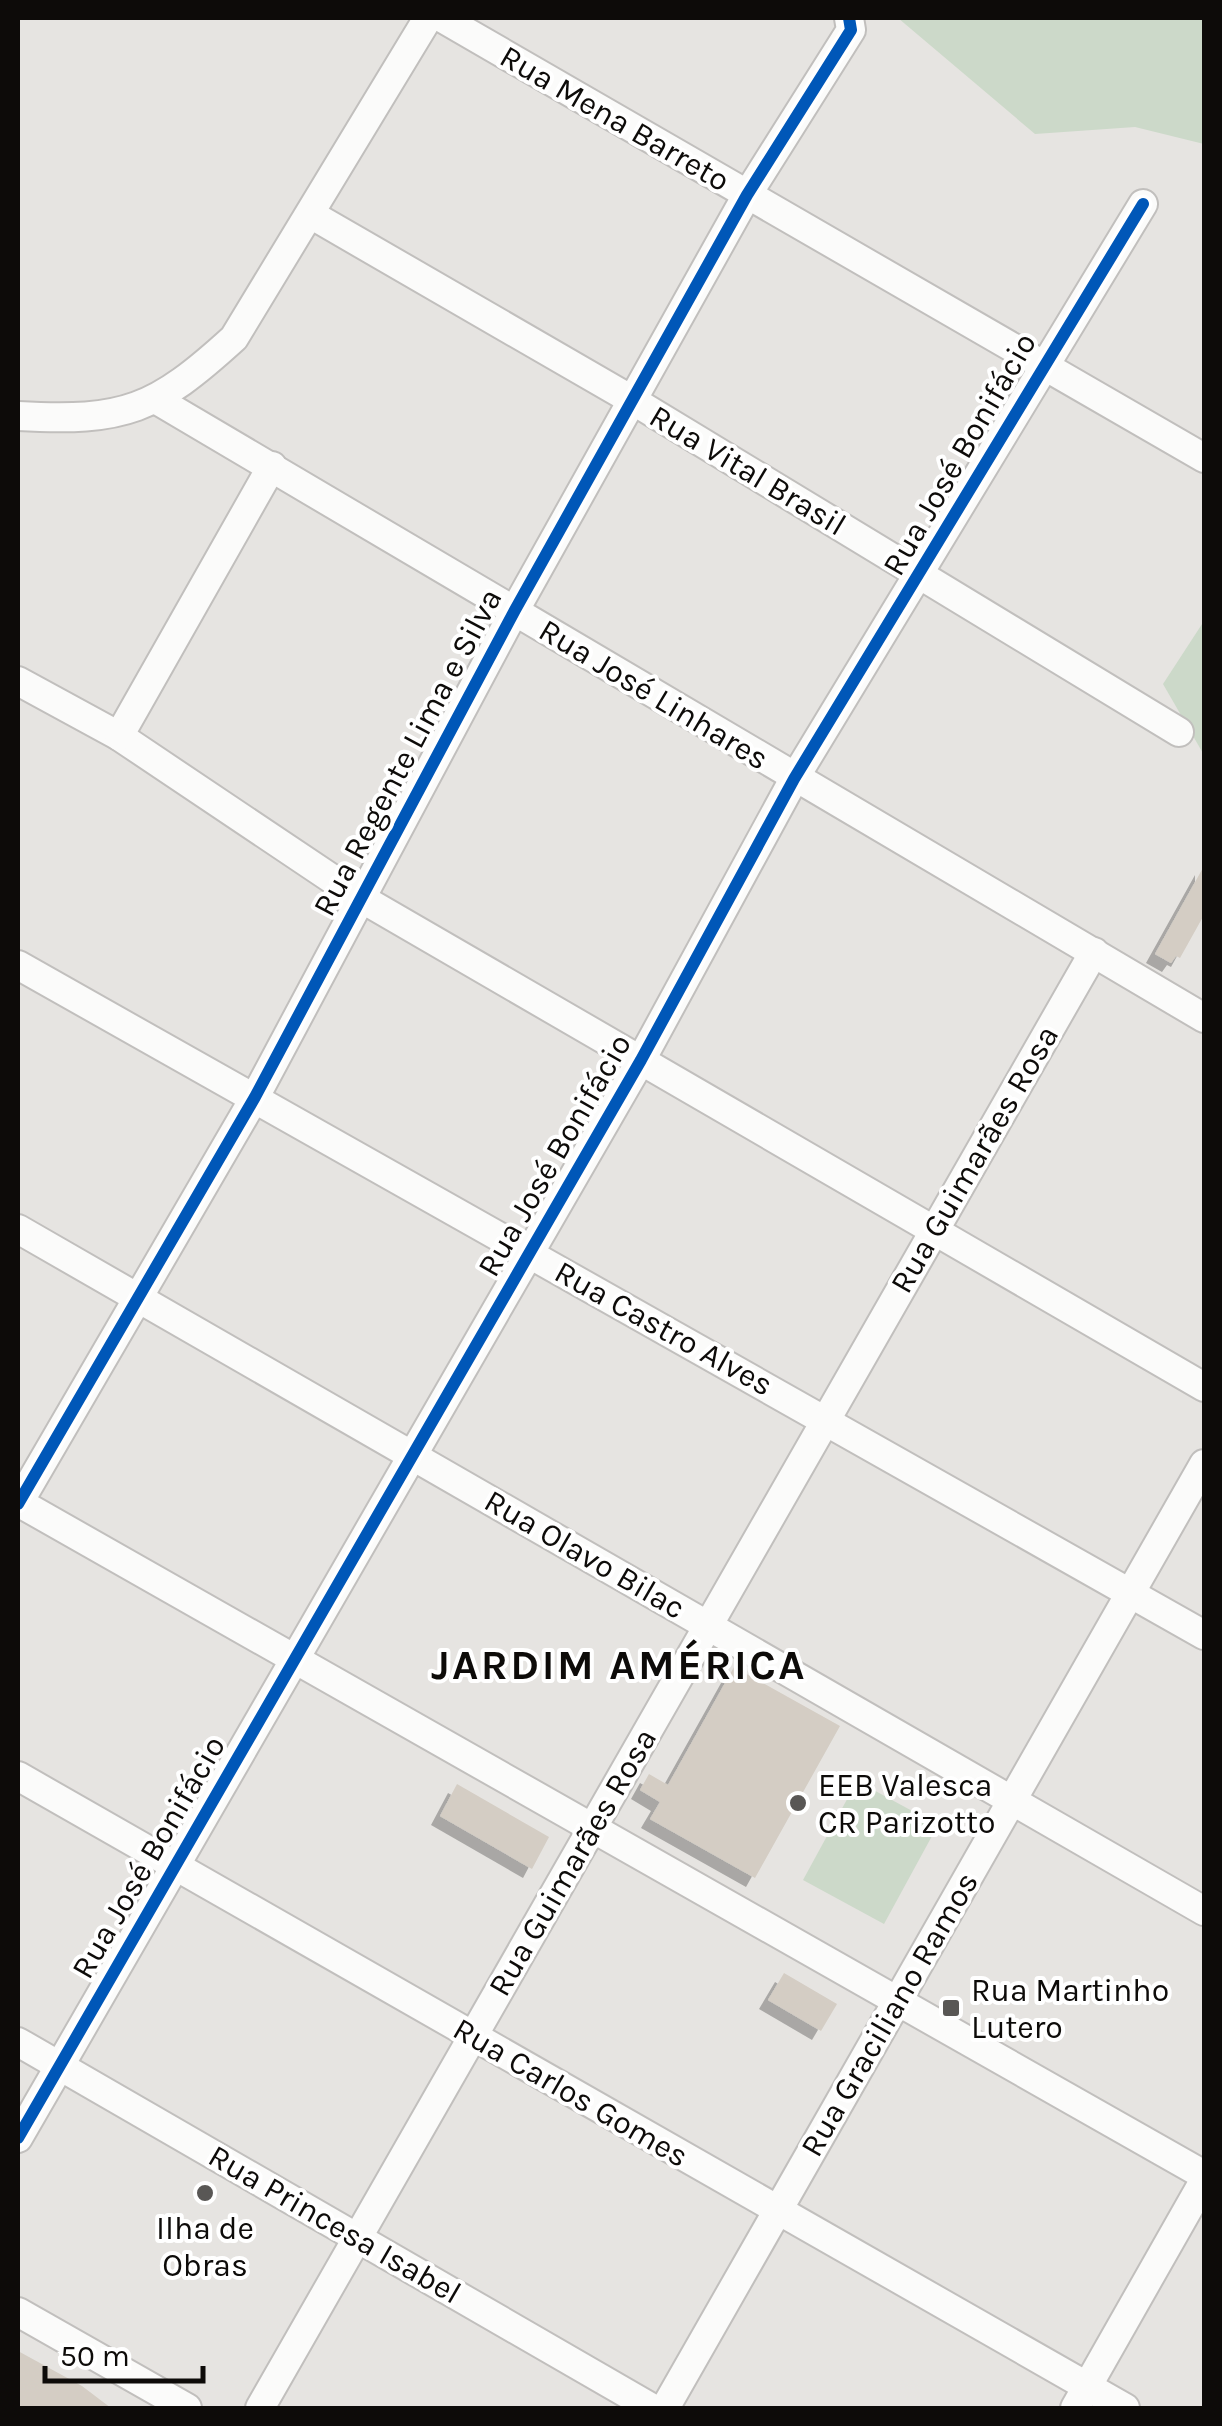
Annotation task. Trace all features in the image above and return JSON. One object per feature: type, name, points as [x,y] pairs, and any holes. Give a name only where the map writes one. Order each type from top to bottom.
[{"type":"street","points":[[25,412],[105,417],[157,400],[234,338],[312,216],[428,18]]},
{"type":"street","name":"Rua Mena Barreto","points":[[442,18],[1204,458]]},
{"type":"street","name":"Rua Regente Lima e Silva","points":[[18,1503],[255,1098],[515,610],[748,195],[850,24]]},
{"type":"street","name":"Rua José Bonifácio","points":[[18,2138],[641,1060],[794,779],[1144,204]]},
{"type":"street","name":"Rua Vital Brasil","points":[[312,216],[632,400],[1178,732]]},
{"type":"street","name":"Rua José Linhares","points":[[157,400],[1204,1018]]},
{"type":"street","points":[[119,736],[272,466]]},
{"type":"street","points":[[18,681],[119,736],[359,897],[1204,1387]]},
{"type":"street","name":"Rua Guimarães Rosa","points":[[260,2408],[932,1228],[1094,952]]},
{"type":"street","name":"Rua Castro Alves","points":[[18,965],[1204,1635]]},
{"type":"street","name":"Rua Olavo Bilac","points":[[18,1229],[1204,1910]]},
{"type":"street","name":"Rua Graciliano Ramos","points":[[665,2408],[1204,1464]]},
{"type":"street","points":[[18,1503],[592,1826],[1204,2178],[1081,2398]]},
{"type":"street","name":"Rua Carlos Gomes","points":[[18,1776],[778,2210],[1081,2398],[1126,2408]]},
{"type":"street","name":"Rua Princesa Isabel","points":[[18,2042],[652,2408]]},
{"type":"street","points":[[18,2312],[187,2408]]},
{"type":"green space","points":[[898,18],[1204,18],[1204,144],[1135,127],[1035,134]]},
{"type":"green space","points":[[1204,621],[1204,755],[1163,684]]},
{"type":"green space","points":[[857,1781],[938,1825],[884,1924],[803,1880]]},
{"type":"building","points":[[1204,866],[1204,915],[1180,958],[1176,956],[1171,963],[1155,954]]},
{"type":"building","points":[[734,1667],[840,1726],[755,1878],[650,1819],[660,1802],[640,1790],[649,1774],[668,1785]]},
{"type":"building","points":[[457,1784],[549,1837],[532,1869],[440,1816]]},
{"type":"building","points":[[784,1973],[837,2004],[821,2031],[768,2000]]},
{"type":"building","points":[[18,2351],[82,2386],[111,2408],[18,2408]]},
{"type":"cycle path","points":[[18,1504],[255,1097],[515,610],[747,195],[851,30],[849,18]]},
{"type":"cycle path","points":[[18,2138],[641,1060],[794,779],[1143,204]]},
{"type":"place","name":"EEB Valesca CR Parizotto","points":[[798,1803]]},
{"type":"place","name":"Rua Martinho Lutero","points":[[951,2008]]},
{"type":"place","name":"Ilha de Obras","points":[[205,2193]]},
{"type":"district","name":"JARDIM AMÉRICA","points":[[619,1664]]}]
